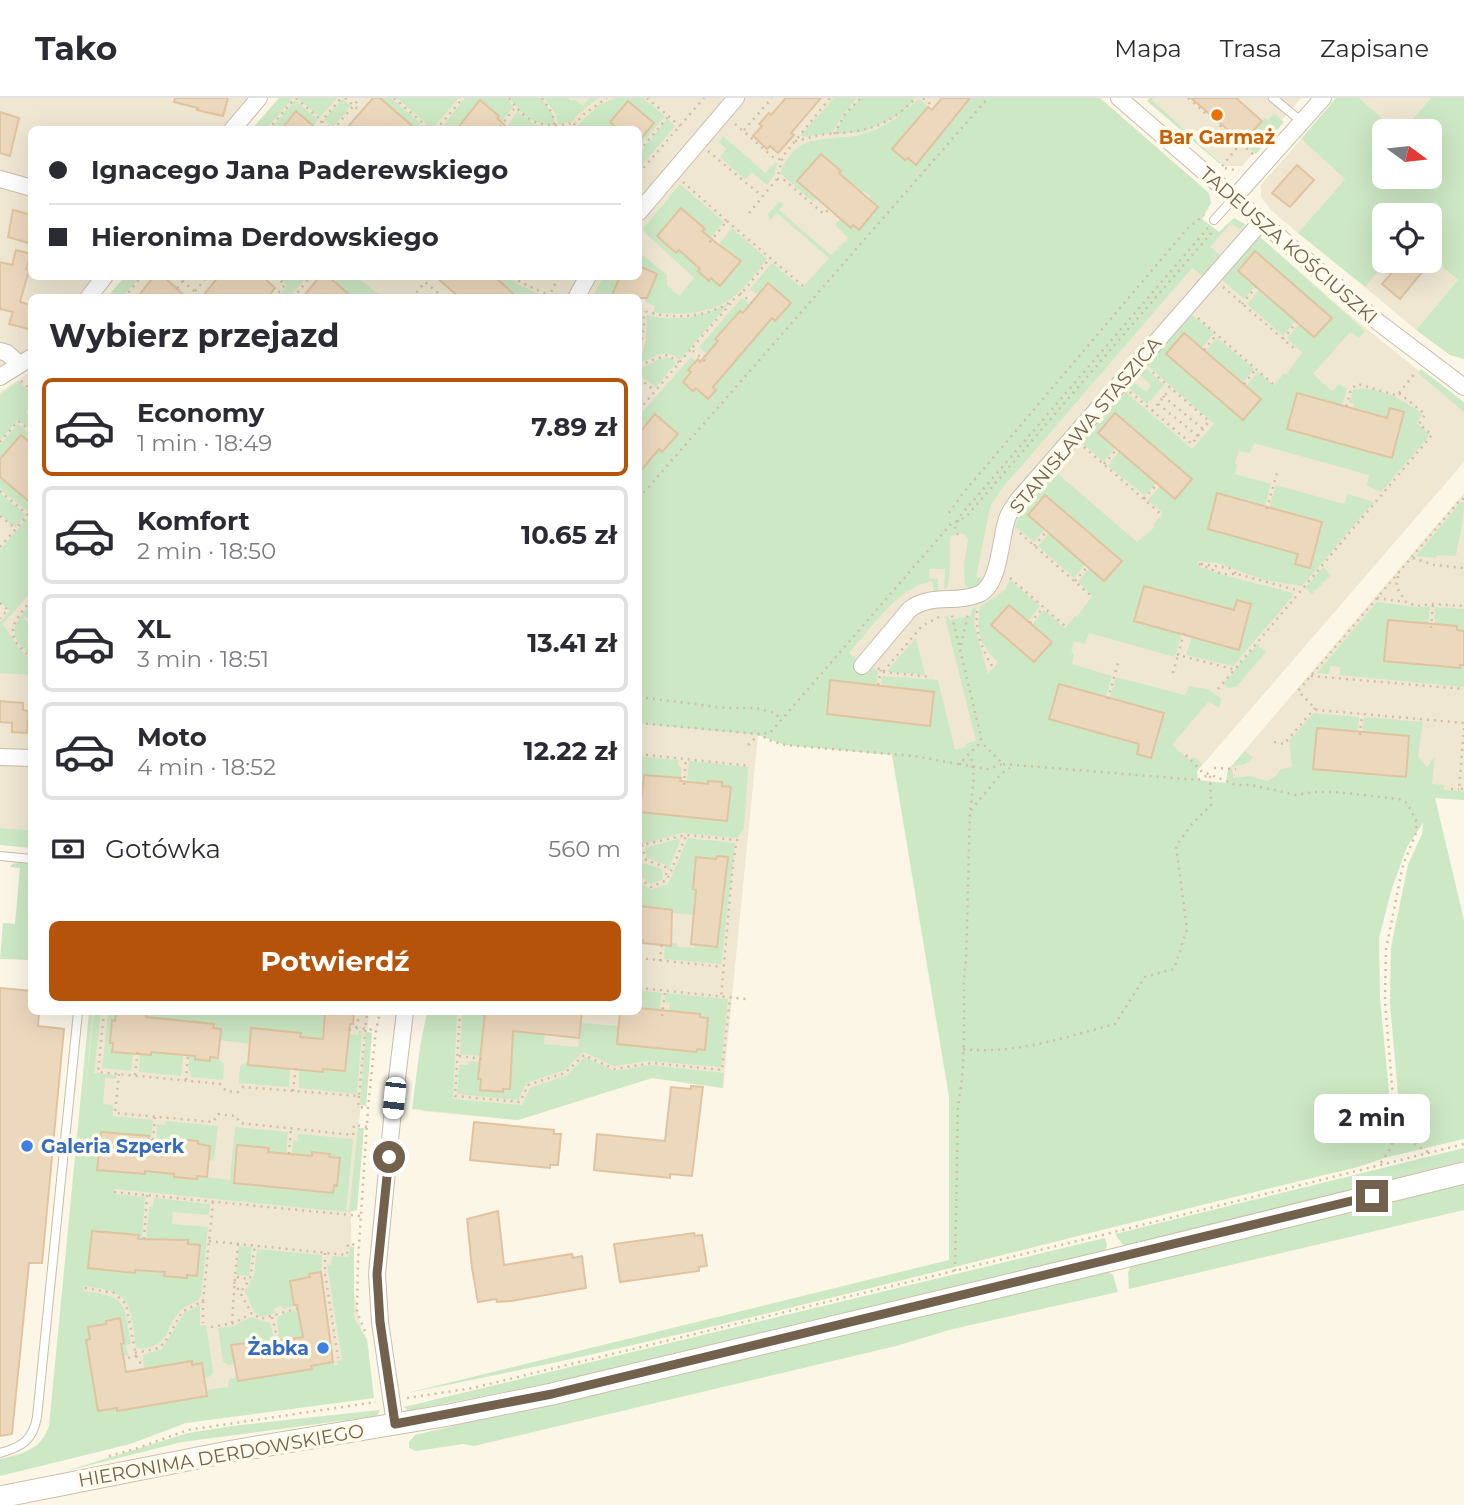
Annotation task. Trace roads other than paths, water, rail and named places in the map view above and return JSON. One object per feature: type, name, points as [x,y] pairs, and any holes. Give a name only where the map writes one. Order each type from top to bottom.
[{"type":"main road","name":"HIERONIMA DERDOWSKIEGO","points":[[0,1497],[207,1456],[565,1391],[1464,1173]]},
{"type":"street","points":[[236,126],[260,98]]},
{"type":"street","points":[[642,208],[736,98]]},
{"type":"street","name":"TADEUSZA KOŚCIUSZKI","points":[[1119,98],[1378,322],[1464,387]]},
{"type":"street","points":[[1234,198],[1322,98]]},
{"type":"street","points":[[0,179],[28,187]]},
{"type":"street","name":"STANISŁAWA STASZICA","points":[[873,666],[910,609],[919,602],[930,599],[976,600],[984,592],[991,582],[1006,521],[1018,500],[1261,222]]},
{"type":"street","points":[[91,294],[103,280]]},
{"type":"street","points":[[0,351],[7,353],[24,367],[0,377]]},
{"type":"street","points":[[0,757],[28,758]]},
{"type":"street","points":[[395,1424],[380,1322],[377,1274],[394,1094],[405,1015]]},
{"type":"lane","points":[[1273,98],[1302,122]]},
{"type":"lane","points":[[1215,224],[1234,198]]},
{"type":"lane","points":[[0,856],[28,859]]},
{"type":"lane","points":[[0,1452],[24,1445],[33,1433],[37,1416],[78,1015]]},
{"type":"place","name":"Bar Garmaż","points":[[1217,115]]},
{"type":"place","name":"Galeria Szperk","points":[[27,1146]]},
{"type":"place","name":"Żabka","points":[[323,1348]]}]
